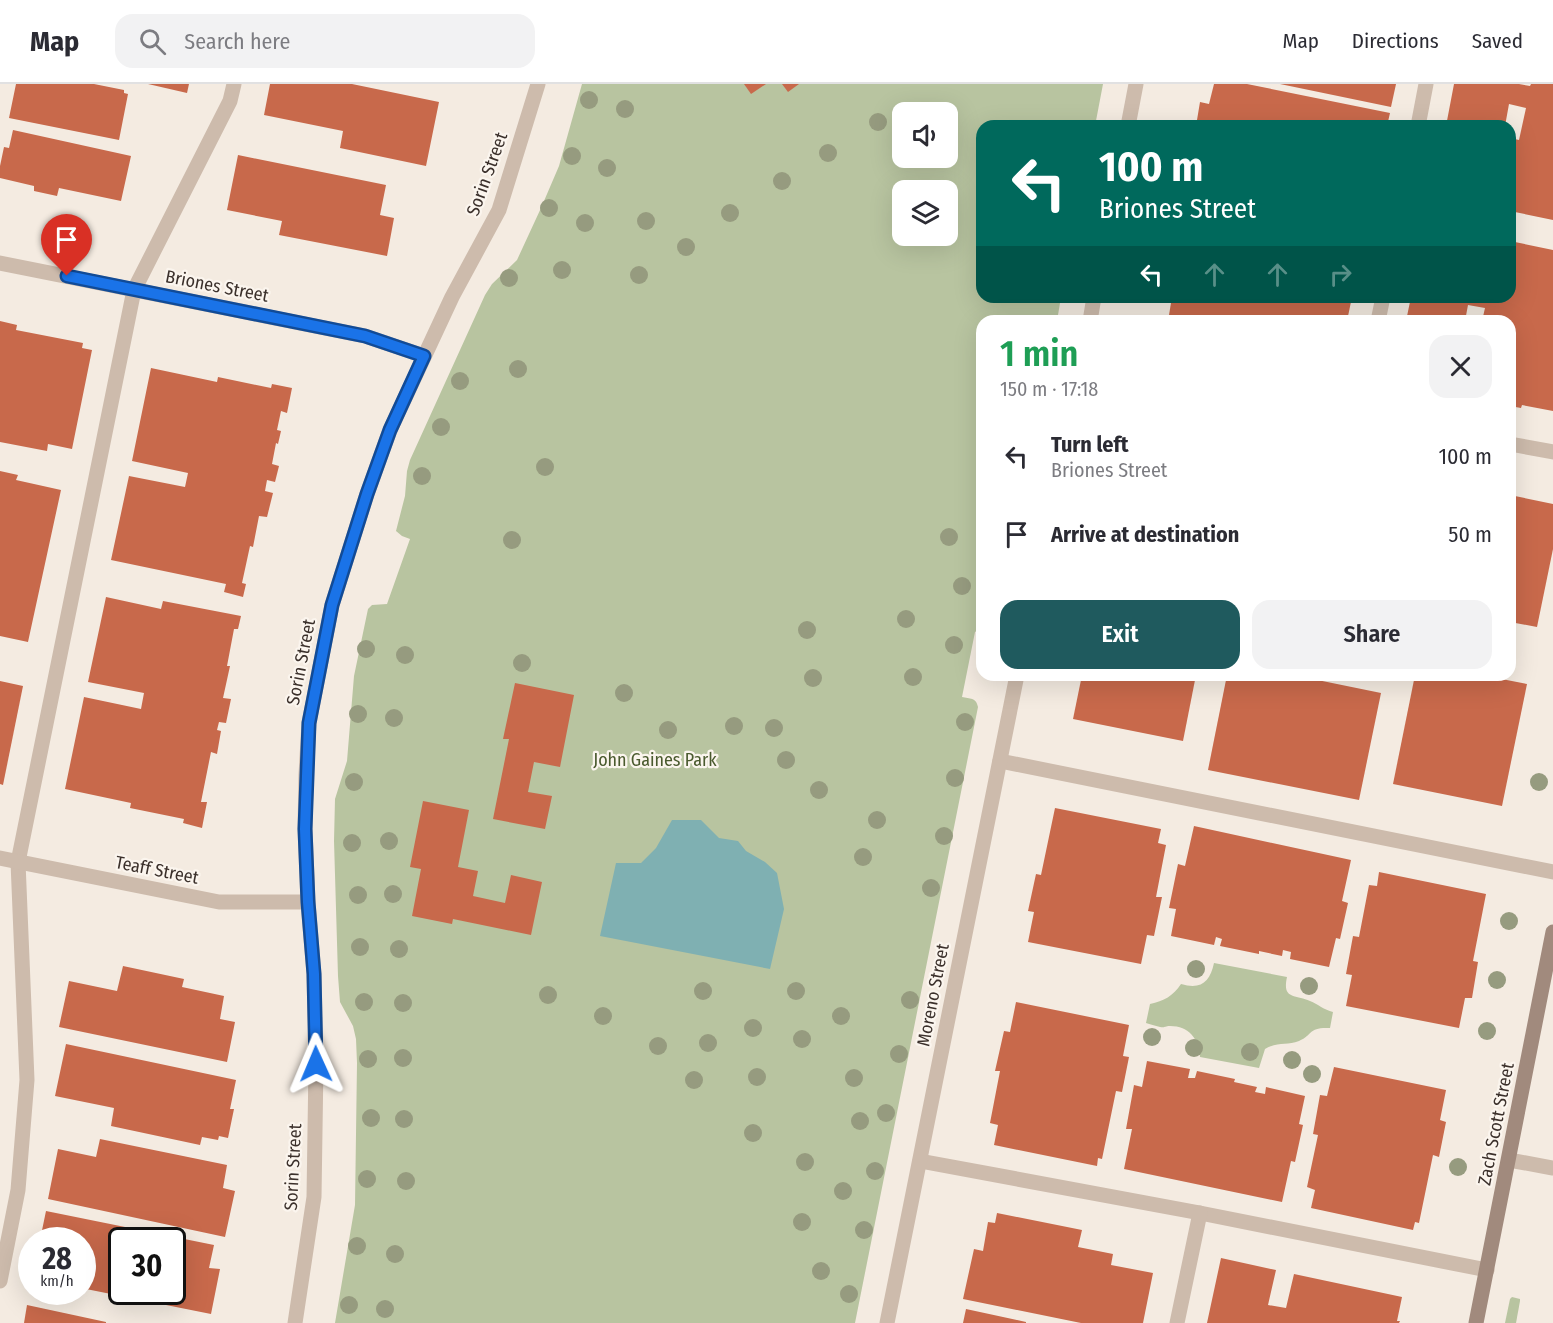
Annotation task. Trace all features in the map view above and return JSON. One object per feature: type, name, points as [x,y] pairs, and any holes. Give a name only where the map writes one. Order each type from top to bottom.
[{"type":"street","points":[[0,1281],[18,1190],[27,1080],[18,862],[134,290],[230,101],[234,84]]},
{"type":"street","name":"Sorin Street","points":[[295,1323],[314,1197],[316,1053],[314,974],[305,829],[309,723],[332,605],[390,430],[452,297],[499,210],[538,84]]},
{"type":"street","points":[[1129,120],[1136,84]]},
{"type":"street","points":[[1419,120],[1426,84]]},
{"type":"street","name":"Briones Street","points":[[0,263],[365,336],[424,356]]},
{"type":"street","points":[[1516,445],[1553,452]]},
{"type":"street","name":"Moreno Street","points":[[887,1323],[1016,681]]},
{"type":"street","points":[[1000,761],[1553,872]]},
{"type":"street","name":"Teaff Street","points":[[0,858],[219,902],[308,902]]},
{"type":"street","name":"Zach Scott Street","points":[[1476,1323],[1553,932]]},
{"type":"street","points":[[1509,1160],[1553,1168]]},
{"type":"street","points":[[920,1161],[1200,1213],[1486,1270]]},
{"type":"street","points":[[1177,1323],[1200,1213]]},
{"type":"green space","name":"John Gaines Park","points":[[582,84],[1103,84],[1096,120],[976,120],[976,303],[1060,303],[1058,315],[976,315],[976,631],[962,697],[974,700],[978,707],[855,1323],[335,1323],[355,1205],[356,1039],[353,1026],[340,1002],[334,841],[335,799],[347,761],[354,676],[368,609],[372,605],[387,604],[410,539],[396,531],[405,496],[410,460],[485,295],[492,284],[517,260],[559,166]]},
{"type":"green space","points":[[1214,963],[1287,977],[1288,993],[1333,1012],[1330,1028],[1318,1029],[1299,1041],[1274,1045],[1265,1049],[1259,1068],[1200,1057],[1198,1045],[1188,1031],[1183,1028],[1162,1027],[1146,1023],[1150,1004],[1168,997],[1181,984],[1194,986],[1204,983]]},
{"type":"green space","points":[[1512,1297],[1520,1299],[1516,1323],[1505,1323],[1510,1299]]},
{"type":"water","points":[[672,820],[701,820],[719,838],[738,841],[746,851],[765,862],[777,873],[784,909],[770,969],[600,936],[616,863],[641,863],[656,848]]},
{"type":"building","points":[[16,84],[94,84],[124,90],[124,93],[128,94],[119,140],[9,118]]},
{"type":"building","points":[[148,84],[189,84],[187,93]]},
{"type":"building","points":[[270,84],[352,84],[439,102],[426,166],[340,148],[343,131],[264,115]]},
{"type":"building","points":[[744,84],[766,84],[751,94]]},
{"type":"building","points":[[782,84],[799,84],[788,92]]},
{"type":"building","points":[[1214,84],[1247,84],[1390,113],[1388,120],[1197,120],[1200,102],[1209,104]]},
{"type":"building","points":[[1280,84],[1396,84],[1391,107]]},
{"type":"building","points":[[1454,84],[1530,86],[1531,84],[1553,84],[1553,220],[1516,212],[1516,139],[1519,140],[1526,108],[1509,104],[1506,120],[1447,120]]},
{"type":"building","points":[[13,130],[131,156],[121,201],[59,188],[57,196],[34,191],[34,186],[0,178],[4,147],[9,148]]},
{"type":"building","points":[[238,155],[386,185],[380,215],[394,218],[387,256],[279,235],[282,221],[227,210]]},
{"type":"building","points":[[1516,242],[1553,250],[1553,411],[1522,405],[1521,408],[1516,407],[1516,315],[1483,315],[1485,308],[1468,305],[1466,315],[1407,315],[1410,303],[1516,303]]},
{"type":"building","points":[[1171,303],[1351,303],[1348,315],[1169,315]]},
{"type":"building","points":[[0,321],[17,325],[16,330],[83,343],[82,348],[92,350],[72,449],[48,444],[47,451],[0,442]]},
{"type":"building","points":[[151,368],[217,382],[218,377],[271,388],[272,384],[292,388],[287,413],[281,411],[277,430],[281,431],[272,464],[279,466],[275,482],[267,480],[265,491],[273,493],[267,517],[259,516],[253,547],[250,546],[242,583],[246,584],[243,597],[224,592],[226,584],[111,560],[129,476],[185,487],[188,473],[132,461]]},
{"type":"building","points":[[0,471],[18,475],[16,480],[61,490],[28,642],[0,636]]},
{"type":"building","points":[[1516,496],[1553,504],[1553,549],[1537,627],[1516,623]]},
{"type":"building","points":[[106,597],[161,609],[163,601],[241,616],[238,629],[234,629],[227,666],[230,666],[223,698],[231,699],[226,723],[219,722],[217,730],[221,731],[217,754],[211,752],[201,802],[207,802],[202,828],[183,823],[184,819],[130,808],[131,803],[65,789],[84,697],[141,709],[144,693],[88,682]]},
{"type":"building","points":[[0,681],[23,686],[3,785],[0,784]]},
{"type":"building","points":[[1081,681],[1195,681],[1183,741],[1073,719]]},
{"type":"building","points":[[1226,681],[1322,681],[1381,693],[1359,800],[1208,770]]},
{"type":"building","points":[[1414,681],[1512,681],[1527,684],[1502,806],[1393,784]]},
{"type":"building","points":[[515,683],[574,695],[560,767],[534,762],[528,792],[552,796],[545,829],[493,819],[509,739],[503,739]]},
{"type":"building","points":[[423,801],[469,810],[458,867],[478,871],[473,896],[505,903],[511,875],[542,882],[531,935],[453,919],[452,924],[412,916],[421,869],[410,867]]},
{"type":"building","points":[[1055,808],[1161,829],[1158,843],[1166,845],[1156,897],[1162,897],[1154,936],[1147,935],[1141,964],[1028,942],[1034,912],[1028,911],[1036,874],[1041,875]]},
{"type":"building","points":[[1194,826],[1351,860],[1342,901],[1348,903],[1340,939],[1336,938],[1329,967],[1290,959],[1291,952],[1283,950],[1282,956],[1259,951],[1259,954],[1220,946],[1222,939],[1216,937],[1214,945],[1171,936],[1176,909],[1169,908],[1178,864],[1185,866]]},
{"type":"building","points":[[1379,872],[1486,894],[1473,961],[1478,962],[1472,998],[1465,998],[1459,1028],[1346,1006],[1352,975],[1346,974],[1353,936],[1359,937],[1369,885],[1377,886]]},
{"type":"building","points":[[123,966],[184,979],[182,987],[224,996],[220,1019],[235,1022],[227,1062],[59,1027],[69,981],[117,991]]},
{"type":"building","points":[[1016,1002],[1129,1025],[1123,1056],[1129,1057],[1122,1092],[1116,1091],[1102,1159],[1098,1158],[1097,1166],[994,1145],[998,1125],[990,1123],[1000,1071],[995,1071],[1004,1031],[1010,1032]]},
{"type":"building","points":[[66,1044],[236,1080],[230,1109],[234,1109],[228,1138],[219,1136],[218,1140],[202,1137],[200,1145],[111,1126],[114,1108],[55,1096]]},
{"type":"building","points":[[1147,1061],[1190,1069],[1188,1078],[1195,1078],[1197,1071],[1235,1079],[1234,1082],[1257,1087],[1255,1092],[1265,1094],[1266,1087],[1305,1096],[1299,1124],[1303,1125],[1295,1162],[1291,1161],[1282,1202],[1124,1169],[1132,1129],[1126,1129],[1134,1085],[1142,1087]]},
{"type":"building","points":[[1334,1067],[1446,1090],[1440,1120],[1446,1122],[1439,1157],[1433,1155],[1419,1223],[1415,1222],[1413,1230],[1311,1208],[1315,1190],[1307,1187],[1318,1135],[1313,1134],[1320,1095],[1327,1096]]},
{"type":"building","points":[[100,1139],[227,1165],[223,1188],[235,1191],[225,1237],[48,1199],[58,1149],[96,1157]]},
{"type":"building","points":[[46,1211],[125,1227],[108,1227],[108,1293],[96,1291],[96,1227],[43,1227]]},
{"type":"building","points":[[997,1213],[1082,1230],[1078,1247],[1113,1254],[1111,1265],[1153,1273],[1143,1323],[1081,1323],[963,1299],[974,1249],[983,1251],[988,1222],[995,1223]]},
{"type":"building","points":[[186,1239],[214,1245],[209,1268],[220,1269],[211,1314],[166,1305],[186,1305]]},
{"type":"building","points":[[1221,1258],[1276,1270],[1268,1305],[1286,1308],[1294,1274],[1402,1297],[1397,1321],[1400,1321],[1399,1323],[1207,1323]]},
{"type":"building","points":[[27,1305],[106,1322],[106,1323],[24,1323]]},
{"type":"building","points":[[966,1309],[1026,1322],[1026,1323],[963,1323]]},
{"type":"route","points":[[67,276],[365,336],[424,356],[390,430],[332,605],[309,723],[305,829],[314,974],[316,1064]]}]
